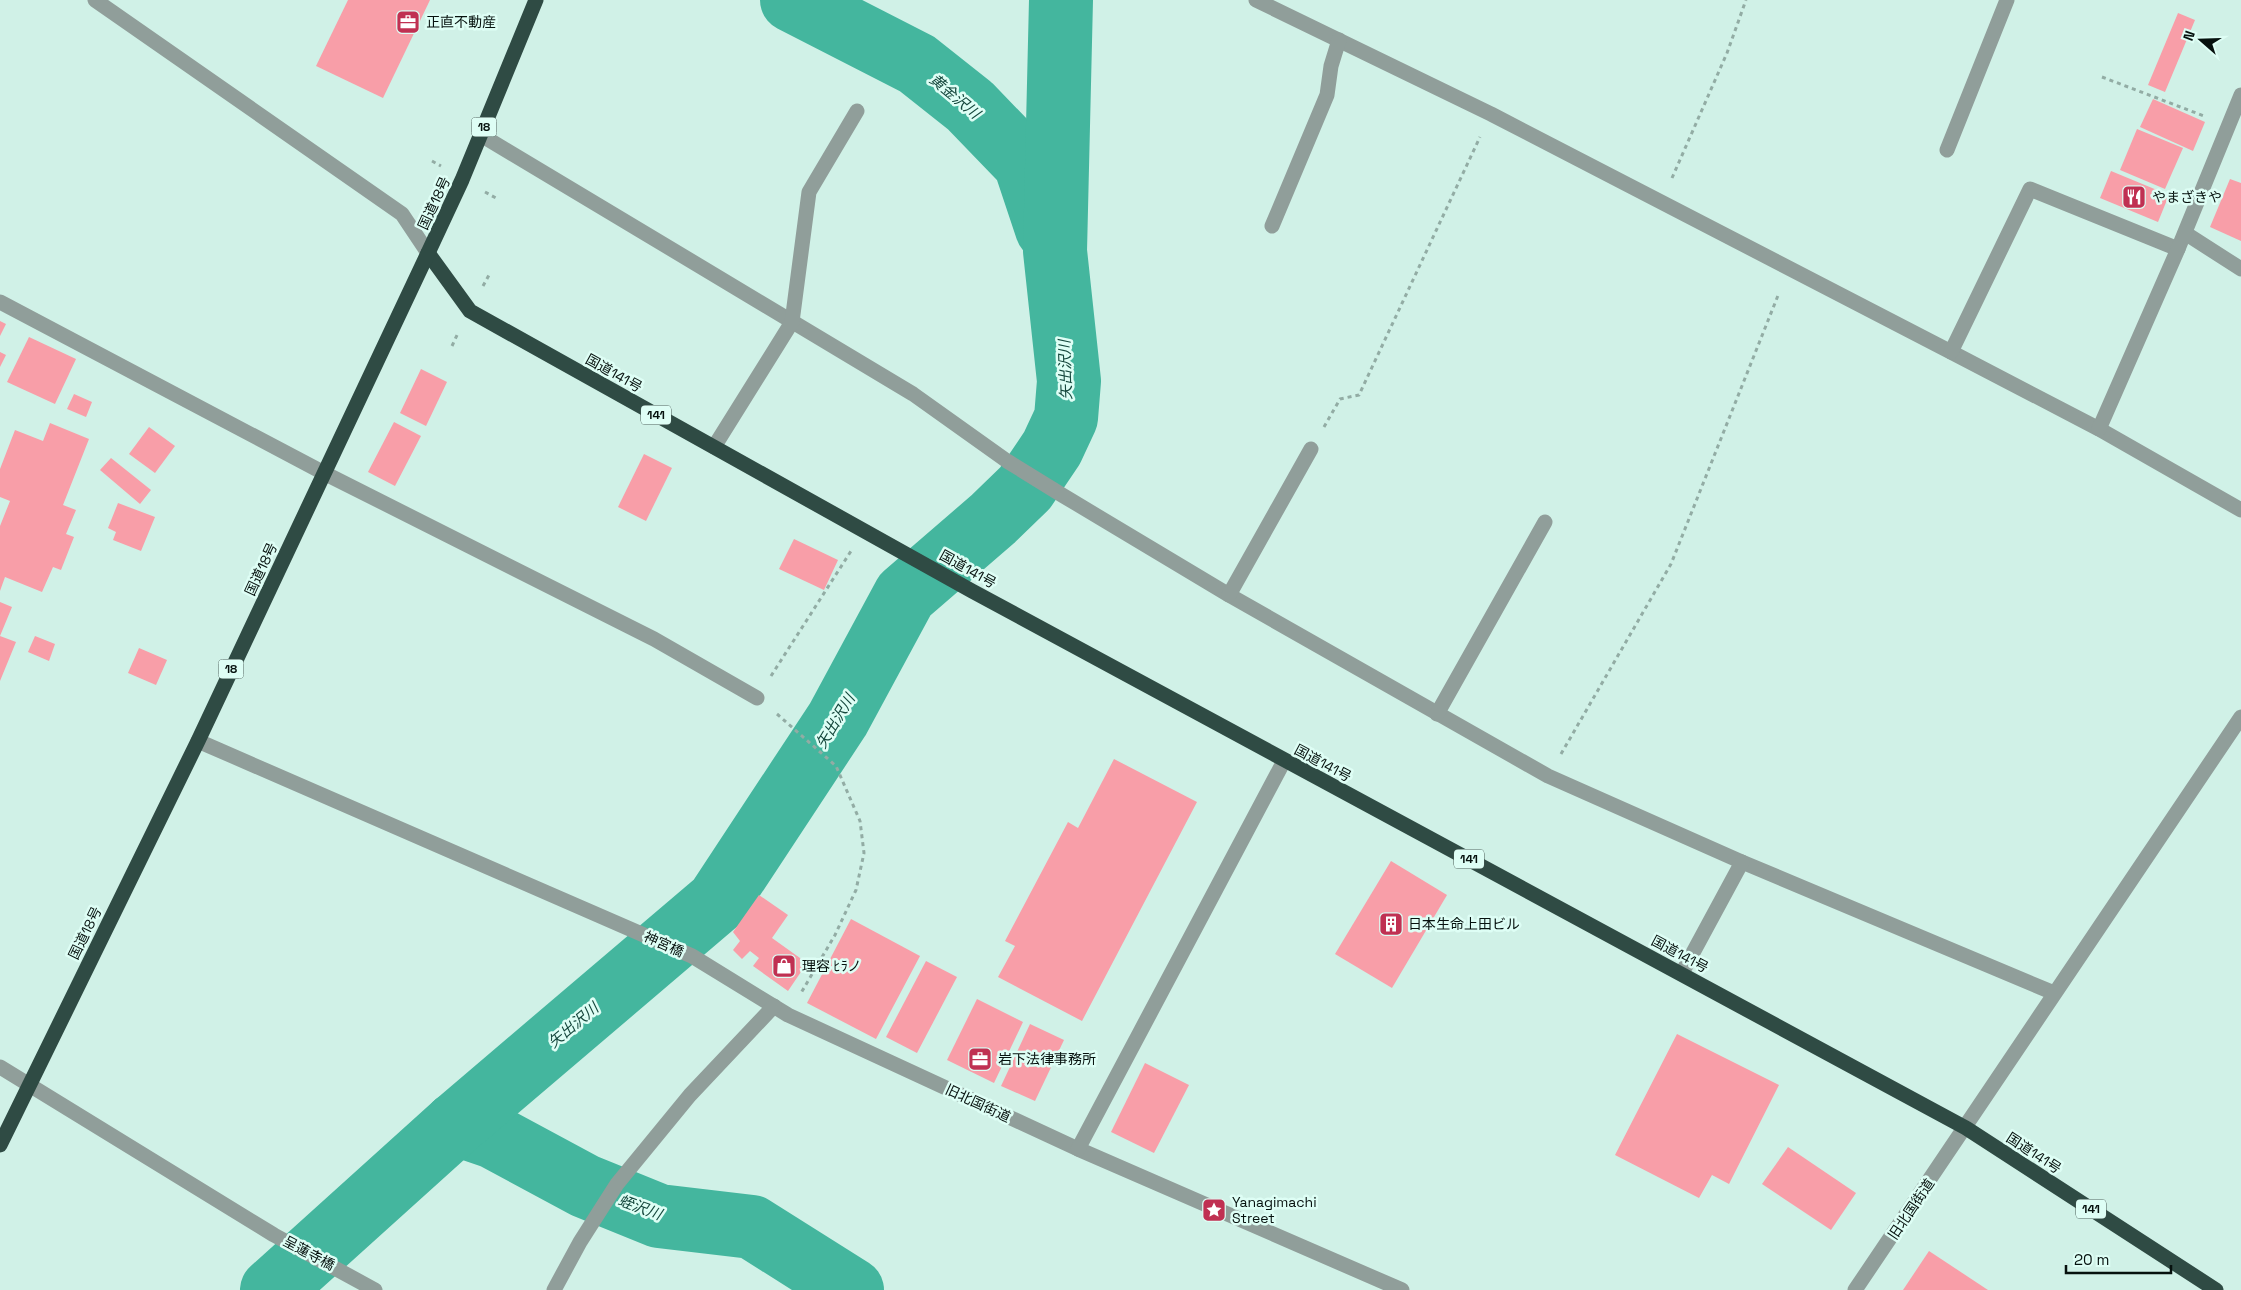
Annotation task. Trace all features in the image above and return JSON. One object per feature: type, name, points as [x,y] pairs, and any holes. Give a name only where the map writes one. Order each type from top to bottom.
[{"type":"highway","name":"国道18号","points":[[0,1145],[198,741],[428,253],[481,135],[536,0]]},
{"type":"highway","name":"国道141号","points":[[428,253],[470,311],[972,591],[1966,1128],[2211,1288]]},
{"type":"street","points":[[95,0],[402,214],[428,253]]},
{"type":"street","points":[[1256,0],[1491,114],[1789,270],[1951,352],[2099,429],[2241,510]]},
{"type":"street","points":[[1948,150],[2008,0]]},
{"type":"street","points":[[1272,226],[1326,95],[1331,66],[1339,40]]},
{"type":"street","points":[[2099,429],[2185,233],[2241,95]]},
{"type":"street","points":[[714,447],[792,322],[809,192],[857,111]]},
{"type":"street","points":[[481,135],[913,394],[1007,461],[1062,495],[1229,595],[1548,776],[1742,862],[2054,993]]},
{"type":"street","points":[[1951,352],[2030,189],[2178,248]]},
{"type":"street","points":[[2185,233],[2241,269]]},
{"type":"street","points":[[0,302],[324,473],[654,639],[757,698]]},
{"type":"street","points":[[1229,595],[1312,449]]},
{"type":"street","points":[[1437,714],[1545,522]]},
{"type":"street","name":"旧北国街道","points":[[1855,1290],[1966,1128],[2054,993],[2241,717]]},
{"type":"street","name":"神宮橋","points":[[198,741],[692,956],[774,1006]]},
{"type":"street","points":[[1078,1149],[1284,761]]},
{"type":"street","points":[[1682,973],[1742,862]]},
{"type":"street","points":[[554,1290],[600,1208],[617,1184],[690,1095],[774,1006]]},
{"type":"street","name":"旧北国街道","points":[[774,1006],[788,1016],[1078,1149],[1402,1290]]},
{"type":"street","name":"呈蓮寺橋","points":[[0,1067],[29,1083],[274,1235],[375,1290]]},
{"type":"path","points":[[1661,202],[1727,53],[1746,0]]},
{"type":"path","points":[[2102,77],[2229,126]]},
{"type":"path","points":[[1312,449],[1340,399],[1359,395],[1491,114]]},
{"type":"path","points":[[1548,776],[1671,564],[1789,270]]},
{"type":"path","points":[[757,698],[865,531]]},
{"type":"path","points":[[787,723],[836,766],[860,821],[864,853],[856,890],[835,935],[788,1016]]},
{"type":"building","points":[[348,0],[430,0],[383,98],[316,66]]},
{"type":"building","points":[[2178,13],[2195,20],[2165,92],[2148,85]]},
{"type":"building","points":[[2153,99],[2205,122],[2193,151],[2140,127]]},
{"type":"building","points":[[2137,129],[2183,148],[2165,189],[2120,170]]},
{"type":"building","name":"やまざきや","points":[[2111,171],[2169,195],[2158,222],[2100,198]]},
{"type":"building","points":[[2230,179],[2241,183],[2241,241],[2210,227]]},
{"type":"building","points":[[0,321],[6,324],[0,336]]},
{"type":"building","points":[[29,337],[76,359],[55,404],[7,382]]},
{"type":"building","points":[[0,352],[6,355],[0,367]]},
{"type":"building","points":[[421,369],[447,382],[426,426],[400,413]]},
{"type":"building","points":[[74,394],[92,402],[86,417],[67,409]]},
{"type":"building","points":[[394,422],[421,436],[395,486],[368,472]]},
{"type":"building","points":[[50,423],[89,439],[63,505],[76,510],[66,534],[74,537],[61,570],[53,567],[42,592],[5,577],[0,591],[0,526],[10,501],[0,497],[0,469],[15,430],[43,441]]},
{"type":"building","points":[[149,427],[175,446],[155,473],[129,454]]},
{"type":"building","points":[[644,454],[672,468],[646,521],[618,507]]},
{"type":"building","points":[[111,458],[151,490],[140,504],[100,470]]},
{"type":"building","points":[[118,503],[155,517],[141,551],[113,540],[116,532],[108,528]]},
{"type":"building","points":[[794,539],[838,560],[824,590],[779,569]]},
{"type":"building","points":[[0,602],[12,607],[0,636]]},
{"type":"building","points":[[0,636],[16,642],[0,681]]},
{"type":"building","points":[[35,636],[55,644],[49,661],[28,652]]},
{"type":"building","points":[[139,648],[167,660],[156,685],[128,673]]},
{"type":"building","points":[[1114,759],[1197,802],[1082,1021],[998,977],[1015,946],[1005,941],[1068,822],[1078,828]]},
{"type":"building","name":"日本生命上田ビル","points":[[1391,861],[1447,895],[1392,988],[1335,954]]},
{"type":"building","points":[[759,895],[788,915],[772,938],[807,963],[788,991],[753,966],[759,958],[750,951],[742,959],[733,950],[740,941],[733,932]]},
{"type":"building","points":[[851,919],[920,956],[876,1039],[807,1003]]},
{"type":"building","points":[[926,961],[957,977],[917,1053],[886,1037]]},
{"type":"building","points":[[977,999],[1023,1022],[994,1083],[947,1060]]},
{"type":"building","points":[[1030,1024],[1064,1040],[1035,1101],[1001,1086]]},
{"type":"building","points":[[1677,1034],[1779,1085],[1729,1184],[1712,1175],[1699,1198],[1615,1155]]},
{"type":"building","points":[[1145,1063],[1189,1085],[1154,1153],[1111,1132]]},
{"type":"building","points":[[1788,1147],[1856,1193],[1831,1230],[1762,1184]]},
{"type":"building","points":[[1929,1251],[1988,1290],[1903,1290]]},
{"type":"waterway","name":"黄金沢川","points":[[792,0],[917,64],[970,106],[1025,163],[1047,229]]},
{"type":"waterway","name":"矢出沢川","points":[[272,1290],[456,1124],[718,901],[838,719],[905,595],[993,519],[1025,488],[1052,448],[1066,418],[1069,381],[1055,251],[1061,0]]},
{"type":"waterway","name":"蛭沢川","points":[[456,1124],[494,1137],[585,1186],[659,1216],[752,1227],[852,1290]]},
{"type":"place","name":"正直不動産","points":[[408,22]]},
{"type":"place","name":"やまざきや","points":[[2134,197]]},
{"type":"place","name":"日本生命上田ビル","points":[[1391,924]]},
{"type":"place","name":"理容 ﾋﾗノ","points":[[784,966]]},
{"type":"place","name":"岩下法律事務所","points":[[980,1059]]},
{"type":"place","name":"Yanagimachi Street","points":[[1214,1210]]}]
